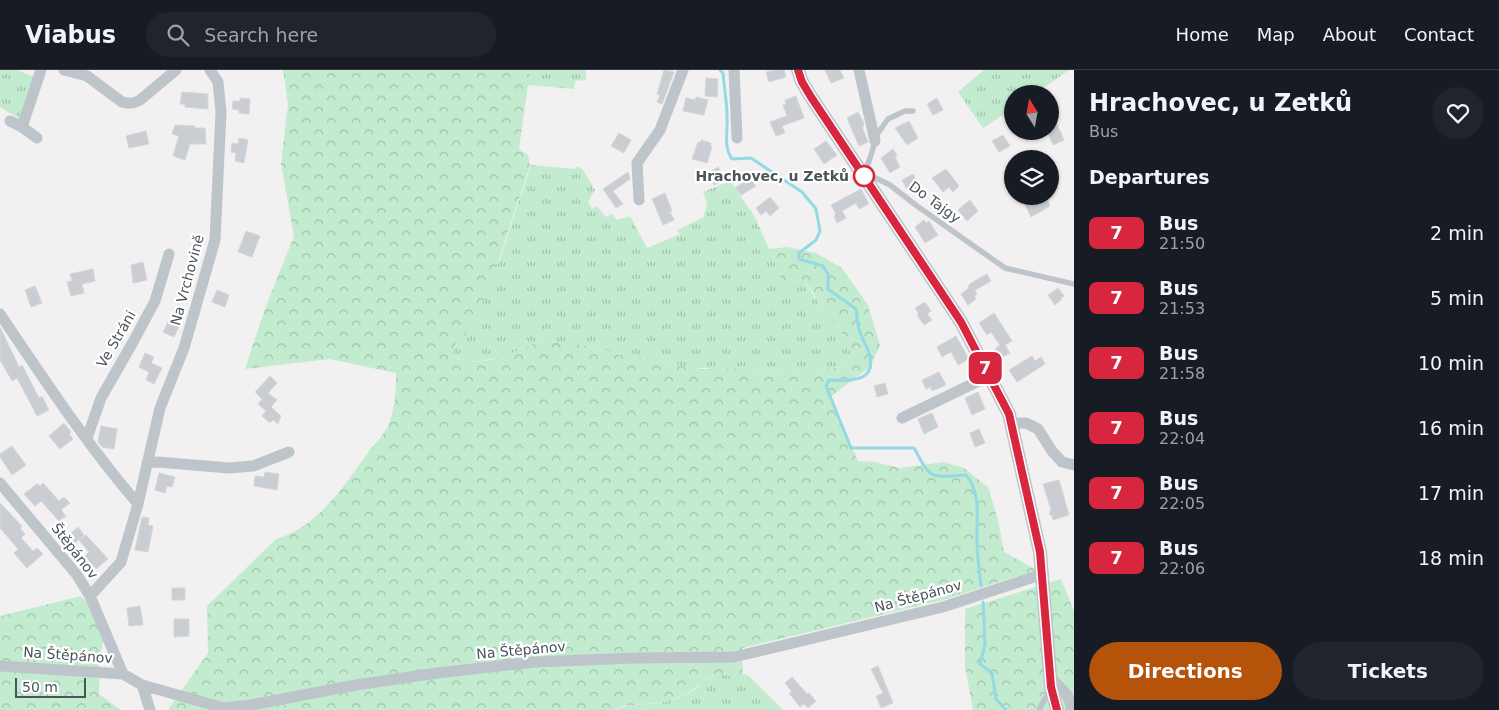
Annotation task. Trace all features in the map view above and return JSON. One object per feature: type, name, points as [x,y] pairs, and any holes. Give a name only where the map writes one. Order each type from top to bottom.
[{"type":"street","points":[[22,127],[41,70]]},
{"type":"street","points":[[64,70],[87,76],[122,102],[132,103],[140,100],[176,70]]},
{"type":"street","name":"Na Vrchovině","points":[[90,596],[121,562],[138,504],[160,408],[184,348],[215,240],[221,112],[218,82],[210,70]]},
{"type":"street","points":[[639,200],[637,163],[660,130],[683,70]]},
{"type":"street","points":[[734,70],[737,138]]},
{"type":"street","points":[[798,70],[802,82],[811,97],[961,322],[1009,414],[1040,552],[1051,682],[1057,710]]},
{"type":"street","points":[[859,70],[875,141]]},
{"type":"street","points":[[10,122],[22,127],[37,138]]},
{"type":"street","name":"Ve Stráni","points":[[86,438],[101,398],[154,301],[169,254]]},
{"type":"street","points":[[0,314],[64,409],[116,480],[138,504]]},
{"type":"street","points":[[902,418],[988,376]]},
{"type":"street","points":[[1011,423],[1026,424],[1038,429],[1052,451],[1062,462],[1074,464]]},
{"type":"street","points":[[147,463],[158,462],[229,468],[253,466],[289,452]]},
{"type":"street","name":"Štěpánov","points":[[0,483],[77,575],[90,596],[123,674]]},
{"type":"street","name":"Na Štěpánov","points":[[0,666],[123,674],[142,685],[224,708],[383,681],[535,662],[634,658],[734,657],[943,607],[1043,574]]},
{"type":"street","points":[[1051,682],[1067,694],[1072,702],[1072,710]]},
{"type":"street","points":[[142,685],[150,710]]},
{"type":"lane","points":[[861,171],[868,164],[878,133],[888,119],[905,111],[913,112]]},
{"type":"lane","name":"Do Tajgy","points":[[861,171],[890,185],[1005,268],[1074,284]]},
{"type":"lane","points":[[1039,710],[1051,682]]},
{"type":"green space","points":[[0,70],[17,70],[34,77],[20,119],[0,107]]},
{"type":"green space","points":[[283,70],[530,70],[519,149],[528,155],[530,166],[488,292],[464,338],[456,344],[452,352],[459,360],[472,362],[492,360],[534,344],[551,341],[594,347],[624,356],[664,361],[693,369],[739,369],[748,373],[792,372],[844,367],[849,360],[850,353],[845,337],[801,278],[786,289],[769,249],[787,247],[816,253],[842,268],[868,305],[880,346],[870,367],[830,397],[858,461],[875,462],[900,468],[944,462],[964,468],[988,487],[998,520],[1004,552],[1037,570],[943,600],[742,648],[743,674],[733,676],[713,675],[686,694],[665,702],[623,706],[614,710],[168,710],[208,653],[207,606],[276,539],[291,533],[317,516],[339,492],[384,433],[394,407],[396,373],[329,359],[245,369],[266,306],[294,236],[281,164],[288,104]]},
{"type":"green space","points":[[530,70],[586,70],[586,80],[575,81],[574,89],[527,85]]},
{"type":"green space","points":[[984,70],[1069,70],[1048,85],[1004,85],[1004,114],[983,128],[958,92]]},
{"type":"green space","points":[[531,165],[575,169],[577,166],[583,170],[595,190],[588,202],[592,209],[597,206],[606,217],[612,214],[617,220],[630,216],[647,248],[680,234],[677,230],[704,217],[707,203],[703,192],[730,181],[755,217],[786,288],[801,278],[804,280],[845,337],[850,352],[849,360],[844,367],[792,372],[747,373],[705,368],[693,369],[664,361],[624,356],[594,347],[551,341],[534,344],[503,357],[463,362],[453,354],[453,349],[459,342],[500,259]]},
{"type":"green space","points":[[1061,579],[1074,611],[1074,710],[973,710],[965,667],[965,609]]},
{"type":"green space","points":[[81,596],[107,626],[100,656],[99,694],[121,710],[0,710],[0,616]]},
{"type":"green space","points":[[720,674],[733,676],[743,674],[749,676],[783,710],[614,710],[678,698],[691,692],[711,677]]},
{"type":"building","points":[[664,70],[674,72],[662,104],[657,102],[660,95],[657,94]]},
{"type":"building","points":[[784,70],[786,77],[769,82],[766,72]]},
{"type":"building","points":[[825,70],[840,70],[844,78],[831,83]]},
{"type":"building","points":[[706,78],[718,79],[717,97],[705,96]]},
{"type":"building","points":[[182,92],[208,94],[208,109],[185,107],[185,104],[180,104]]},
{"type":"building","points":[[796,96],[804,118],[782,126],[785,133],[776,136],[770,122],[787,116],[783,105],[786,104],[785,100]]},
{"type":"building","points":[[696,97],[708,100],[704,115],[683,111],[686,98],[695,100]]},
{"type":"building","points":[[240,98],[250,99],[249,114],[239,113],[239,110],[232,109],[233,101],[240,101]]},
{"type":"building","points":[[937,98],[943,110],[933,115],[927,104]]},
{"type":"building","points":[[858,112],[863,121],[864,126],[862,127],[868,142],[859,146],[847,118]]},
{"type":"building","points":[[909,121],[918,138],[907,145],[895,128]]},
{"type":"building","points":[[175,125],[205,128],[206,144],[190,144],[185,160],[173,156],[179,136],[172,134]]},
{"type":"building","points":[[1059,129],[1064,140],[1053,145],[1051,140],[1059,140]]},
{"type":"building","points":[[146,131],[149,144],[129,148],[126,136]]},
{"type":"building","points":[[619,133],[631,140],[624,153],[611,146]]},
{"type":"building","points":[[1003,135],[1004,140],[1006,140],[1010,146],[999,152],[992,141]]},
{"type":"building","points":[[239,138],[248,140],[244,163],[235,161],[236,153],[231,152],[232,143],[238,144]]},
{"type":"building","points":[[701,140],[711,143],[710,146],[712,147],[707,163],[692,159],[698,142],[700,143]]},
{"type":"building","points":[[826,141],[837,155],[824,164],[814,149]]},
{"type":"building","points":[[893,149],[900,167],[890,173],[881,158]]},
{"type":"building","points":[[718,167],[725,180],[714,185],[708,173]]},
{"type":"building","points":[[946,169],[959,186],[953,192],[949,187],[943,192],[932,178]]},
{"type":"building","points":[[628,172],[630,179],[613,191],[623,204],[616,208],[603,189]]},
{"type":"building","points":[[913,174],[922,190],[914,195],[911,190],[908,191],[902,180]]},
{"type":"building","points":[[750,178],[756,186],[741,195],[735,188]]},
{"type":"building","points":[[861,189],[869,204],[859,209],[856,203],[842,211],[846,218],[837,223],[834,216],[836,214],[831,205]]},
{"type":"building","points":[[665,193],[674,220],[663,225],[652,199]]},
{"type":"building","points":[[770,197],[779,208],[770,216],[766,211],[761,215],[756,208]]},
{"type":"building","points":[[970,200],[978,211],[967,221],[958,210]]},
{"type":"building","points":[[1025,205],[1050,205],[1050,206],[1031,217]]},
{"type":"building","points":[[924,220],[926,223],[929,221],[938,235],[925,243],[915,227]]},
{"type":"building","points":[[246,231],[260,236],[252,257],[238,252]]},
{"type":"building","points":[[143,262],[147,280],[133,283],[131,265]]},
{"type":"building","points":[[93,269],[95,281],[82,284],[84,293],[71,296],[67,282],[72,281],[70,274]]},
{"type":"building","points":[[987,274],[991,281],[975,290],[977,294],[974,296],[976,299],[968,305],[961,294],[969,288],[968,286],[971,283]]},
{"type":"building","points":[[35,286],[42,303],[31,307],[25,290]]},
{"type":"building","points":[[1058,288],[1064,296],[1055,305],[1048,295]]},
{"type":"building","points":[[217,290],[229,295],[225,307],[212,302]]},
{"type":"building","points":[[925,302],[931,311],[927,314],[932,320],[924,325],[917,315],[919,314],[915,308]]},
{"type":"building","points":[[994,313],[1012,341],[1005,345],[1010,353],[1001,358],[995,349],[1000,345],[991,332],[987,335],[979,323]]},
{"type":"building","points":[[170,318],[180,324],[174,337],[163,332]]},
{"type":"building","points":[[0,327],[19,367],[22,365],[39,398],[42,396],[49,410],[37,416],[17,378],[12,381],[0,360]]},
{"type":"building","points":[[956,336],[969,359],[958,365],[951,352],[942,357],[937,347]]},
{"type":"building","points":[[145,353],[154,357],[151,363],[162,368],[154,384],[146,380],[149,372],[139,367]]},
{"type":"building","points":[[1032,356],[1035,361],[1041,357],[1045,364],[1017,382],[1009,370]]},
{"type":"building","points":[[939,372],[946,385],[932,391],[930,387],[926,389],[922,380]]},
{"type":"building","points":[[270,376],[277,383],[268,393],[277,400],[271,407],[281,416],[278,424],[273,420],[270,423],[262,416],[266,411],[258,404],[262,399],[255,392]]},
{"type":"building","points":[[885,383],[888,394],[877,397],[874,386]]},
{"type":"building","points":[[978,392],[985,409],[972,415],[965,398]]},
{"type":"building","points":[[932,413],[938,427],[924,434],[918,419]]},
{"type":"building","points":[[64,423],[71,432],[69,434],[73,439],[60,449],[49,436]]},
{"type":"building","points":[[101,426],[117,429],[114,449],[102,447],[98,442]]},
{"type":"building","points":[[979,429],[985,443],[975,447],[970,433]]},
{"type":"building","points":[[12,446],[26,465],[12,475],[0,454]]},
{"type":"building","points":[[265,472],[279,474],[277,490],[254,486],[255,476],[264,477]]},
{"type":"building","points":[[159,473],[175,477],[172,487],[167,486],[165,493],[155,490]]},
{"type":"building","points":[[1059,480],[1069,515],[1053,520],[1049,514],[1051,510],[1043,484]]},
{"type":"building","points":[[43,483],[59,501],[64,497],[70,503],[61,510],[66,516],[59,521],[41,501],[35,506],[24,494],[37,484],[40,486]]},
{"type":"building","points":[[0,503],[22,526],[20,528],[25,534],[21,538],[33,551],[37,548],[43,554],[27,568],[14,553],[18,549],[0,528]]},
{"type":"building","points":[[142,517],[149,518],[148,525],[153,526],[148,552],[135,550]]},
{"type":"building","points":[[78,527],[84,535],[73,545],[66,537]]},
{"type":"building","points":[[86,535],[108,559],[96,569],[85,556],[89,552],[79,540]]},
{"type":"building","points":[[172,588],[185,588],[185,600],[172,600]]},
{"type":"building","points":[[140,606],[143,625],[129,626],[127,608]]},
{"type":"building","points":[[174,619],[189,619],[189,636],[174,637]]},
{"type":"building","points":[[878,666],[893,703],[881,708],[876,696],[883,693],[871,669]]},
{"type":"building","points":[[792,677],[816,701],[808,708],[804,704],[800,707],[789,693],[792,692],[785,683]]},
{"type":"waterway","points":[[720,70],[723,73],[727,106],[727,144],[729,154],[732,159],[751,158],[802,192],[816,209],[820,231],[816,240],[799,253],[799,259],[823,266],[828,274],[828,289],[856,309],[860,332],[871,363],[869,370],[865,375],[852,380],[829,380],[826,386],[851,448],[914,448],[929,472],[933,475],[966,475],[971,482],[976,499],[977,548],[981,586]]},
{"type":"waterway","points":[[983,602],[985,645],[980,664],[992,673],[996,699],[1006,710]]},
{"type":"bus line","name":"7","points":[[798,70],[802,82],[811,97],[961,322],[1009,414],[1040,552],[1051,687],[1057,710]]},
{"type":"place","name":"Hrachovec, u Zetků","points":[[864,176]]}]
